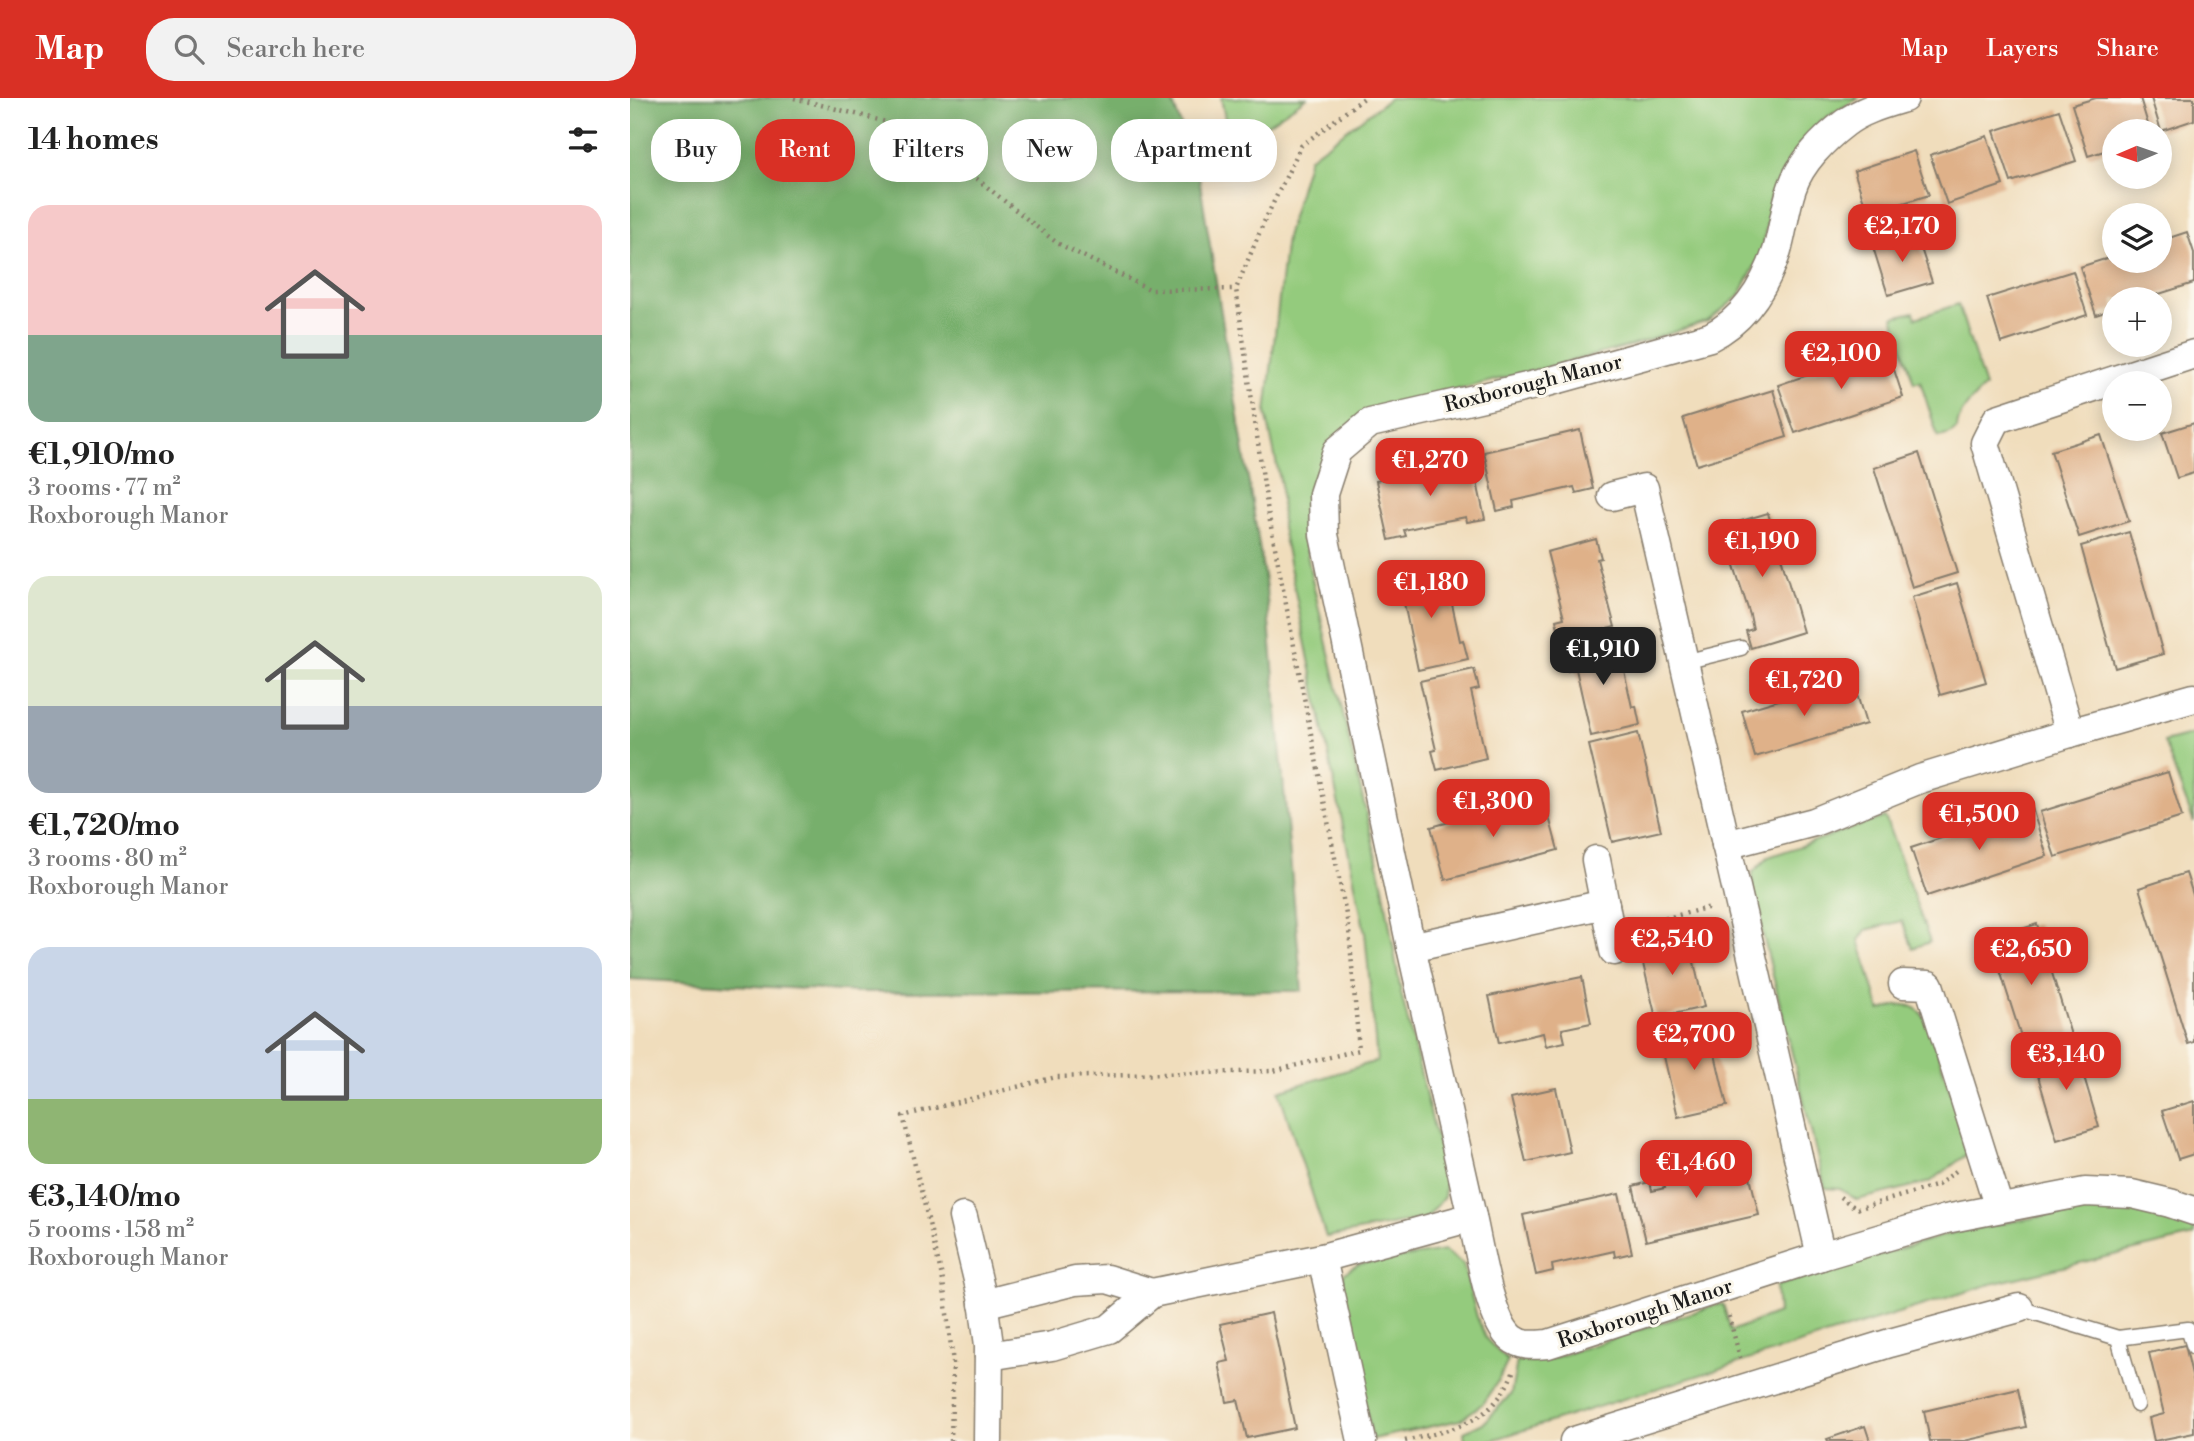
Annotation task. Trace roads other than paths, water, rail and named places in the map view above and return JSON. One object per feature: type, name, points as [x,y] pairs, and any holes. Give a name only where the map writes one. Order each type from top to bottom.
[{"type":"street","name":"Roxborough Manor","points":[[1904,98],[1875,106],[1846,122],[1808,159],[1792,186],[1776,252],[1757,296],[1726,329],[1710,337],[1577,374],[1370,423],[1337,451],[1323,494],[1324,535],[1411,947],[1499,1324],[1512,1339],[1529,1346],[1548,1344],[1821,1256],[1946,1219],[2085,1192],[2132,1194],[2194,1211]]},
{"type":"street","points":[[2070,733],[1985,443],[1997,419],[2194,354]]},
{"type":"street","points":[[1612,496],[1644,488],[1821,1256]]},
{"type":"street","points":[[1726,845],[1814,822],[1971,757],[2070,733],[2194,698]]},
{"type":"street","points":[[1596,860],[1612,941]]},
{"type":"street","points":[[1411,947],[1605,904]]},
{"type":"street","points":[[1903,984],[1929,985],[1999,1208]]},
{"type":"street","points":[[963,1217],[983,1304],[989,1356],[988,1441]]},
{"type":"street","points":[[983,1304],[1075,1281],[1107,1279],[1152,1293],[1322,1258],[1472,1217]]},
{"type":"street","points":[[1322,1258],[1362,1441]]},
{"type":"street","points":[[989,1356],[1052,1346],[1110,1329],[1152,1293]]},
{"type":"street","points":[[1574,1441],[1890,1343],[2019,1308]]},
{"type":"lane","points":[[1684,662],[1741,648]]},
{"type":"lane","points":[[2019,1308],[2118,1338],[2188,1329],[2194,1347]]},
{"type":"lane","points":[[2118,1338],[2137,1405]]}]
